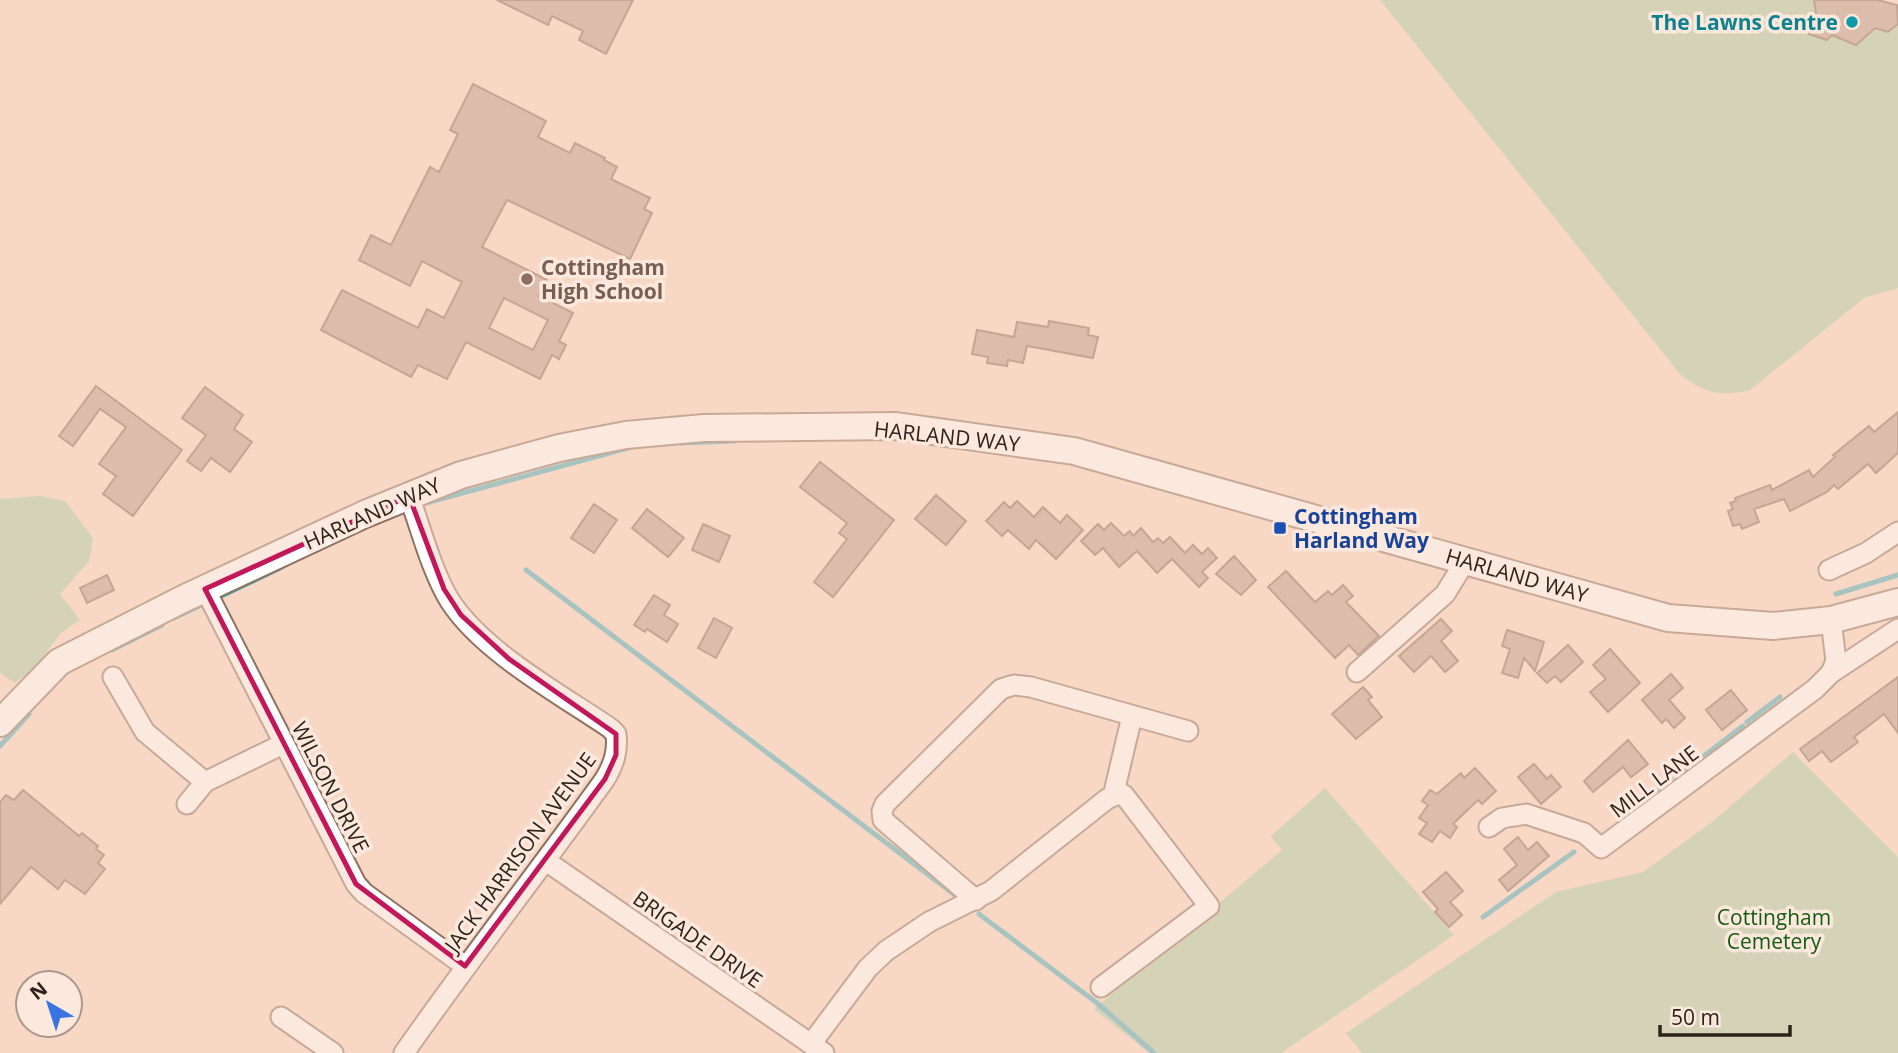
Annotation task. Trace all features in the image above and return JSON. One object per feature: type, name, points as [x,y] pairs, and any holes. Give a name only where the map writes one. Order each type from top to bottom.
[{"type":"main road","name":"HARLAND WAY","points":[[0,723],[59,662],[205,589],[409,496],[473,471],[559,448],[626,435],[704,428],[896,426],[1074,451],[1668,618],[1773,626],[1831,620],[1898,602]]},
{"type":"street","name":"JACK HARRISON AVENUE","points":[[404,1053],[613,766],[617,745],[616,734],[509,659],[477,633],[461,615],[450,601],[439,578],[409,496]]},
{"type":"street","points":[[1829,570],[1866,553],[1898,532]]},
{"type":"street","points":[[1357,672],[1445,594],[1466,560]]},
{"type":"street","name":"WILSON DRIVE","points":[[205,589],[356,884],[465,966]]},
{"type":"street","points":[[1831,620],[1836,661],[1831,673]]},
{"type":"street","name":"MILL LANE","points":[[1489,827],[1502,818],[1526,814],[1584,833],[1601,848],[1815,688],[1831,673],[1898,629]]},
{"type":"street","points":[[113,677],[145,732],[205,782]]},
{"type":"street","points":[[976,900],[883,820],[882,811],[885,804],[1000,689],[1014,685],[1031,687],[1188,731]]},
{"type":"street","points":[[1115,795],[1132,716]]},
{"type":"street","points":[[187,804],[205,782],[283,744]]},
{"type":"street","points":[[818,1049],[861,976],[886,951],[929,922],[991,891],[1115,795],[1124,795],[1209,906],[1101,987]]},
{"type":"street","name":"BRIGADE DRIVE","points":[[546,861],[818,1049]]},
{"type":"street","points":[[281,1017],[334,1053]]},
{"type":"highlighted area","points":[[409,496],[444,589],[461,615],[509,659],[616,734],[616,755],[605,779],[465,966],[356,884],[205,589]]},
{"type":"green space","points":[[1380,0],[1814,0],[1816,13],[1806,21],[1826,40],[1832,35],[1856,44],[1875,28],[1888,32],[1898,24],[1898,288],[1864,298],[1750,390],[1721,393],[1697,386],[1680,374]]},
{"type":"green space","points":[[40,496],[65,501],[93,538],[89,561],[60,594],[80,620],[61,633],[35,667],[15,683],[0,673],[0,499]]},
{"type":"green space","name":"Cottingham Cemetery","points":[[1793,752],[1898,857],[1898,1053],[1362,1053],[1346,1033],[1556,892],[1643,872],[1712,822]]},
{"type":"green space","points":[[1325,788],[1454,935],[1281,1053],[1149,1053],[1094,1009],[1282,850],[1271,836]]},
{"type":"building","points":[[497,0],[633,0],[606,54],[579,40],[583,31],[552,16],[548,25]]},
{"type":"building","name":"The Lawns Centre","points":[[1814,0],[1878,0],[1897,5],[1898,24],[1888,32],[1875,28],[1856,45],[1832,35],[1827,40],[1809,34],[1806,21],[1816,13]]},
{"type":"building","points":[[473,84],[546,121],[538,137],[570,153],[575,143],[605,158],[604,160],[617,167],[611,179],[650,198],[644,209],[652,213],[630,259],[507,200],[482,247],[547,280],[539,296],[573,313],[559,341],[566,345],[559,359],[552,355],[540,379],[466,342],[447,379],[418,365],[411,377],[321,330],[342,290],[418,328],[427,309],[444,318],[462,282],[422,261],[410,286],[359,260],[371,235],[391,245],[430,167],[439,172],[458,134],[450,130]],"holes":[[[504,298],[548,320],[533,350],[489,328]]]},
{"type":"building","points":[[1049,321],[1089,328],[1088,335],[1098,337],[1093,358],[1027,346],[1023,363],[1008,360],[1007,366],[987,363],[988,357],[972,354],[977,330],[1014,337],[1017,322],[1048,327]]},
{"type":"building","points":[[96,386],[182,450],[133,516],[103,494],[116,476],[99,464],[126,427],[100,409],[73,446],[59,436]]},
{"type":"building","points":[[205,387],[243,415],[234,429],[252,442],[230,472],[211,458],[201,471],[187,461],[206,435],[182,418]]},
{"type":"building","points":[[1898,412],[1898,453],[1876,473],[1868,464],[1838,489],[1834,485],[1827,492],[1790,511],[1784,499],[1754,509],[1759,522],[1742,529],[1740,524],[1733,526],[1728,511],[1733,509],[1730,503],[1736,501],[1735,498],[1770,485],[1772,490],[1809,470],[1813,477],[1835,457],[1833,455],[1869,426],[1874,432]]},
{"type":"building","points":[[820,462],[894,520],[833,597],[814,582],[847,539],[839,533],[847,523],[800,487]]},
{"type":"building","points":[[936,495],[966,521],[946,545],[915,519]]},
{"type":"building","points":[[1017,501],[1034,517],[1043,507],[1060,523],[1067,515],[1083,530],[1056,559],[1036,540],[1029,549],[1008,530],[1002,536],[986,521],[1004,502],[1010,508]]},
{"type":"building","points":[[594,504],[617,520],[594,553],[571,538]]},
{"type":"building","points":[[647,509],[684,538],[668,557],[632,528]]},
{"type":"building","points":[[1111,523],[1124,536],[1130,531],[1133,536],[1141,528],[1153,542],[1158,538],[1163,543],[1170,537],[1185,553],[1193,545],[1202,554],[1208,548],[1217,558],[1202,572],[1208,578],[1199,587],[1172,559],[1157,573],[1137,551],[1119,567],[1103,548],[1095,555],[1081,541],[1098,524],[1104,530]]},
{"type":"building","points":[[703,524],[730,536],[719,562],[692,550]]},
{"type":"building","points":[[1234,556],[1256,580],[1241,595],[1216,574]]},
{"type":"building","points":[[1286,571],[1315,602],[1328,591],[1332,595],[1343,585],[1353,596],[1346,602],[1379,636],[1358,655],[1349,645],[1335,658],[1268,587]]},
{"type":"building","points":[[107,575],[114,590],[87,603],[80,588]]},
{"type":"building","points":[[654,595],[670,605],[664,615],[678,624],[667,642],[647,629],[645,632],[634,625]]},
{"type":"building","points":[[714,618],[732,628],[716,658],[698,648]]},
{"type":"building","points":[[1441,619],[1452,631],[1441,641],[1458,661],[1445,672],[1431,656],[1414,672],[1399,656]]},
{"type":"building","points":[[1507,630],[1544,642],[1535,671],[1524,658],[1518,678],[1502,673],[1510,649],[1502,646]]},
{"type":"building","points":[[1568,645],[1583,662],[1561,682],[1555,676],[1547,683],[1537,673]]},
{"type":"building","points":[[1610,649],[1640,683],[1608,712],[1590,692],[1606,679],[1593,665]]},
{"type":"building","points":[[1671,674],[1683,688],[1669,700],[1685,718],[1674,728],[1666,719],[1662,723],[1642,700]]},
{"type":"building","points":[[1898,677],[1898,733],[1884,714],[1854,737],[1858,742],[1831,762],[1822,751],[1809,761],[1800,749]]},
{"type":"building","points":[[1363,687],[1372,697],[1368,700],[1382,717],[1356,739],[1332,714]]},
{"type":"building","points":[[1731,690],[1747,710],[1722,730],[1706,710]]},
{"type":"building","points":[[1628,740],[1648,764],[1631,777],[1623,767],[1593,792],[1584,781]]},
{"type":"building","points":[[1534,764],[1547,779],[1551,775],[1561,787],[1541,804],[1518,777]]},
{"type":"building","points":[[1475,768],[1496,791],[1482,804],[1478,800],[1453,824],[1457,827],[1450,838],[1440,831],[1432,842],[1419,834],[1427,823],[1419,818],[1428,805],[1422,801],[1430,790],[1437,794],[1461,773],[1464,778]]},
{"type":"building","points":[[23,790],[79,836],[82,833],[98,846],[96,849],[104,855],[98,863],[105,869],[85,894],[65,880],[58,889],[31,867],[0,904],[0,802],[6,795],[14,800]]},
{"type":"building","points":[[1518,837],[1528,850],[1537,842],[1549,856],[1508,891],[1499,880],[1517,865],[1504,849]]},
{"type":"building","points":[[1446,872],[1463,891],[1450,902],[1462,915],[1449,927],[1435,912],[1438,909],[1423,892]]},
{"type":"waterway","points":[[680,443],[734,441]]},
{"type":"waterway","points":[[422,504],[635,446]]},
{"type":"waterway","points":[[215,599],[282,567]]},
{"type":"waterway","points":[[526,570],[955,895]]},
{"type":"waterway","points":[[1836,594],[1898,575]]},
{"type":"waterway","points":[[174,618],[206,603]]},
{"type":"waterway","points":[[112,650],[162,625]]},
{"type":"waterway","points":[[1747,722],[1780,697]]},
{"type":"waterway","points":[[0,746],[29,714]]},
{"type":"waterway","points":[[1679,775],[1743,726]]},
{"type":"waterway","points":[[1627,815],[1672,780]]},
{"type":"waterway","points":[[1483,917],[1574,852]]},
{"type":"waterway","points":[[979,914],[1097,1003],[1154,1053]]},
{"type":"place","name":"The Lawns Centre","points":[[1852,22]]},
{"type":"place","name":"Cottingham High School","points":[[527,279]]},
{"type":"place","name":"Cottingham Harland Way","points":[[1280,528]]}]
